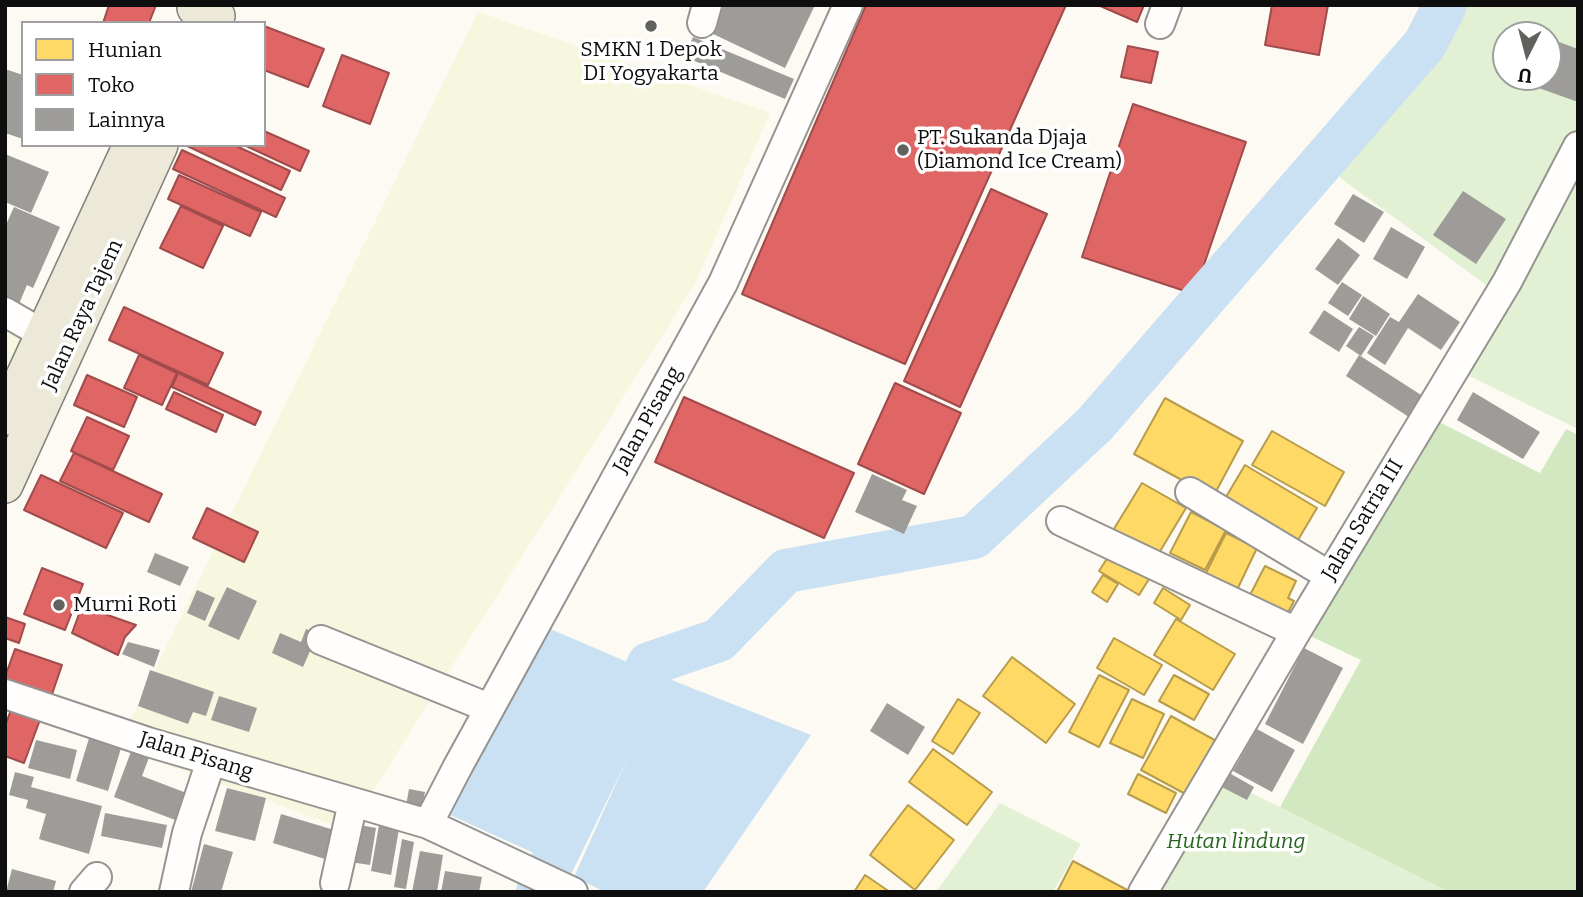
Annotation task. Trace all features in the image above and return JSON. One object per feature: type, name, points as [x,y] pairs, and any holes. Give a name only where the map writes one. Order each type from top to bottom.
[{"type":"main road","name":"Jalan Raya Tajem","points":[[5,417],[130,147]]},
{"type":"main road","name":"Jalan Raya Tajem","points":[[5,485],[159,147]]},
{"type":"street","name":"Jalan Pisang","points":[[428,824],[723,283],[848,5]]},
{"type":"street","name":"Jalan Satria III","points":[[1143,892],[1507,282],[1578,146]]},
{"type":"street","points":[[5,312],[43,334]]},
{"type":"street","points":[[1190,492],[1330,576]]},
{"type":"street","points":[[1061,521],[1296,632]]},
{"type":"street","points":[[321,640],[489,708]]},
{"type":"street","name":"Jalan Pisang","points":[[5,694],[211,761],[428,824],[565,888]]},
{"type":"street","points":[[174,892],[187,833],[211,761]]},
{"type":"street","points":[[335,883],[353,802]]},
{"type":"green space","points":[[1456,5],[1578,5],[1578,133],[1493,290],[1339,177],[1435,56]]},
{"type":"green space","points":[[478,12],[770,113],[695,284],[348,830],[117,747]]},
{"type":"green space","points":[[1578,175],[1578,429],[1461,372]]},
{"type":"green space","points":[[5,312],[43,334],[5,417]]},
{"type":"green space","points":[[1435,420],[1540,473],[1566,429],[1578,435],[1578,892],[1449,892],[1280,807],[1361,660],[1306,634]]},
{"type":"green space","name":"Hutan lindung","points":[[1216,776],[1280,807],[1449,892],[1151,892]]},
{"type":"green space","points":[[1000,803],[1081,844],[1053,892],[936,892]]},
{"type":"water","points":[[541,625],[639,667],[549,860],[448,814]]},
{"type":"water","points":[[664,677],[811,735],[703,892],[605,892],[574,877]]},
{"type":"building: Hunian","points":[[1165,398],[1243,441],[1213,497],[1134,454]]},
{"type":"building: Hunian","points":[[1272,431],[1344,472],[1325,506],[1252,465]]},
{"type":"building: Hunian","points":[[1245,465],[1317,508],[1292,550],[1220,507]]},
{"type":"building: Hunian","points":[[1142,483],[1186,508],[1156,558],[1112,532]]},
{"type":"building: Hunian","points":[[1191,512],[1226,530],[1205,570],[1170,553]]},
{"type":"building: Hunian","points":[[1226,533],[1257,548],[1236,592],[1204,577]]},
{"type":"building: Hunian","points":[[1110,554],[1149,579],[1139,595],[1099,571]]},
{"type":"building: Hunian","points":[[1265,566],[1296,581],[1288,598],[1294,601],[1285,618],[1248,599]]},
{"type":"building: Hunian","points":[[1103,575],[1118,584],[1107,602],[1092,592]]},
{"type":"building: Hunian","points":[[1163,588],[1190,605],[1181,620],[1154,603]]},
{"type":"building: Hunian","points":[[1176,619],[1235,654],[1213,690],[1154,655]]},
{"type":"building: Hunian","points":[[1114,638],[1162,665],[1144,695],[1097,668]]},
{"type":"building: Hunian","points":[[1012,657],[1075,704],[1046,743],[983,696]]},
{"type":"building: Hunian","points":[[1099,675],[1129,690],[1099,747],[1069,732]]},
{"type":"building: Hunian","points":[[1174,675],[1209,694],[1194,720],[1159,701]]},
{"type":"building: Hunian","points":[[958,699],[980,713],[953,754],[932,741]]},
{"type":"building: Hunian","points":[[1132,699],[1164,714],[1143,758],[1110,743]]},
{"type":"building: Hunian","points":[[1171,716],[1220,743],[1191,797],[1141,770]]},
{"type":"building: Hunian","points":[[933,749],[992,792],[967,825],[909,782]]},
{"type":"building: Hunian","points":[[1138,774],[1176,793],[1166,813],[1128,794]]},
{"type":"building: Hunian","points":[[908,805],[954,840],[915,890],[870,855]]},
{"type":"building: Hunian","points":[[1073,861],[1131,892],[1057,892]]},
{"type":"building: Hunian","points":[[865,875],[890,892],[854,892]]},
{"type":"building: Toko","points":[[109,5],[156,5],[150,21],[104,21]]},
{"type":"building: Toko","name":"PT. Sukanda Djaja (Diamond Ice Cream)","points":[[866,5],[1066,5],[905,364],[742,294]]},
{"type":"building: Toko","points":[[1098,5],[1144,5],[1137,22]]},
{"type":"building: Toko","points":[[1272,5],[1328,5],[1319,55],[1265,45]]},
{"type":"building: Toko","points":[[266,27],[324,49],[308,87],[266,71]]},
{"type":"building: Toko","points":[[1128,46],[1158,52],[1151,83],[1121,77]]},
{"type":"building: Toko","points":[[342,55],[389,73],[370,124],[323,106]]},
{"type":"building: Toko","points":[[1133,104],[1246,142],[1194,294],[1082,257]]},
{"type":"building: Toko","points":[[266,132],[309,151],[300,171],[248,147],[266,147]]},
{"type":"building: Toko","points":[[189,147],[238,147],[290,171],[281,190]]},
{"type":"building: Toko","points":[[182,150],[285,198],[276,217],[173,169]]},
{"type":"building: Toko","points":[[179,175],[261,212],[250,236],[168,199]]},
{"type":"building: Toko","points":[[991,189],[1047,214],[960,407],[904,381]]},
{"type":"building: Toko","points":[[181,206],[223,226],[203,268],[160,248]]},
{"type":"building: Toko","points":[[124,307],[223,353],[208,385],[109,340]]},
{"type":"building: Toko","points":[[139,355],[177,373],[162,405],[124,388]]},
{"type":"building: Toko","points":[[178,373],[261,412],[255,425],[172,387]]},
{"type":"building: Toko","points":[[87,375],[137,397],[124,427],[74,405]]},
{"type":"building: Toko","points":[[895,383],[961,413],[924,494],[858,464]]},
{"type":"building: Toko","points":[[174,392],[223,415],[216,432],[166,409]]},
{"type":"building: Toko","points":[[684,397],[854,473],[824,538],[655,462]]},
{"type":"building: Toko","points":[[87,417],[129,436],[113,470],[71,451]]},
{"type":"building: Toko","points":[[74,453],[162,494],[149,522],[60,481]]},
{"type":"building: Toko","points":[[41,475],[123,513],[106,548],[24,510]]},
{"type":"building: Toko","points":[[207,508],[258,532],[244,562],[193,538]]},
{"type":"building: Toko","points":[[42,568],[83,584],[65,630],[24,614]]},
{"type":"building: Toko","points":[[82,606],[136,625],[125,637],[118,655],[72,633]]},
{"type":"building: Toko","points":[[5,617],[25,624],[19,643],[5,638]]},
{"type":"building: Toko","points":[[15,649],[62,665],[50,700],[5,685],[5,677]]},
{"type":"building: Toko","points":[[12,707],[41,717],[24,763],[5,756],[5,726]]},
{"type":"building: Lainnya","points":[[724,5],[815,5],[785,68],[711,33]]},
{"type":"building: Lainnya","points":[[693,37],[794,79],[785,99],[685,57]]},
{"type":"building: Lainnya","points":[[1562,43],[1578,49],[1578,102],[1547,91],[1562,91]]},
{"type":"building: Lainnya","points":[[5,69],[21,74],[21,138],[5,133]]},
{"type":"building: Lainnya","points":[[5,154],[49,172],[31,213],[5,202]]},
{"type":"building: Lainnya","points":[[1463,191],[1506,219],[1476,264],[1433,235]]},
{"type":"building: Lainnya","points":[[1353,194],[1384,212],[1364,243],[1334,224]]},
{"type":"building: Lainnya","points":[[14,207],[60,227],[33,288],[27,285],[19,304],[5,299],[5,227]]},
{"type":"building: Lainnya","points":[[1391,227],[1425,247],[1407,279],[1373,259]]},
{"type":"building: Lainnya","points":[[1338,238],[1360,255],[1338,285],[1315,269]]},
{"type":"building: Lainnya","points":[[1342,282],[1362,295],[1348,316],[1328,303]]},
{"type":"building: Lainnya","points":[[1418,294],[1460,322],[1441,350],[1408,328],[1385,365],[1367,353],[1390,317],[1399,322]]},
{"type":"building: Lainnya","points":[[1363,296],[1390,314],[1376,336],[1349,319]]},
{"type":"building: Lainnya","points":[[1324,310],[1353,329],[1339,352],[1309,333]]},
{"type":"building: Lainnya","points":[[1359,327],[1374,336],[1361,356],[1346,346]]},
{"type":"building: Lainnya","points":[[1359,355],[1432,402],[1418,423],[1346,376]]},
{"type":"building: Lainnya","points":[[1473,392],[1540,432],[1523,459],[1457,420]]},
{"type":"building: Lainnya","points":[[872,474],[907,490],[902,500],[917,506],[904,534],[855,512]]},
{"type":"building: Lainnya","points":[[155,553],[189,567],[180,586],[147,572]]},
{"type":"building: Lainnya","points":[[227,587],[257,601],[239,640],[208,626]]},
{"type":"building: Lainnya","points":[[197,590],[215,598],[205,621],[187,613]]},
{"type":"building: Lainnya","points":[[306,629],[318,633],[303,667],[272,653],[280,633],[301,642]]},
{"type":"building: Lainnya","points":[[128,642],[160,650],[154,667],[122,654]]},
{"type":"building: Lainnya","points":[[1304,648],[1343,668],[1303,744],[1265,724]]},
{"type":"building: Lainnya","points":[[150,670],[214,692],[206,716],[193,712],[188,724],[138,706]]},
{"type":"building: Lainnya","points":[[219,696],[257,708],[249,732],[211,720]]},
{"type":"building: Lainnya","points":[[887,703],[925,727],[908,755],[870,731]]},
{"type":"building: Lainnya","points":[[1257,729],[1295,750],[1272,792],[1233,771]]},
{"type":"building: Lainnya","points":[[90,735],[122,745],[108,791],[76,781]]},
{"type":"building: Lainnya","points":[[36,740],[77,750],[70,779],[28,768]]},
{"type":"building: Lainnya","points":[[132,749],[150,755],[142,776],[197,797],[186,824],[114,797]]},
{"type":"building: Lainnya","points":[[1224,770],[1254,787],[1247,800],[1216,784]]},
{"type":"building: Lainnya","points":[[15,772],[34,777],[31,787],[102,806],[89,854],[39,839],[46,814],[26,808],[28,800],[9,795]]},
{"type":"building: Lainnya","points":[[227,788],[266,798],[255,841],[215,831]]},
{"type":"building: Lainnya","points":[[409,789],[425,792],[422,808],[406,806]]},
{"type":"building: Lainnya","points":[[105,813],[167,825],[162,848],[101,836]]},
{"type":"building: Lainnya","points":[[281,814],[334,830],[325,859],[273,843]]},
{"type":"building: Lainnya","points":[[349,823],[376,828],[370,865],[343,861]]},
{"type":"building: Lainnya","points":[[379,825],[399,829],[391,875],[371,871]]},
{"type":"building: Lainnya","points":[[402,839],[414,842],[406,889],[394,887]]},
{"type":"building: Lainnya","points":[[204,844],[233,852],[221,892],[191,892]]},
{"type":"building: Lainnya","points":[[420,851],[443,855],[437,892],[412,892]]},
{"type":"building: Lainnya","points":[[12,869],[56,881],[53,892],[6,892]]},
{"type":"building: Lainnya","points":[[445,871],[482,877],[479,892],[441,892]]},
{"type":"waterway","points":[[538,892],[649,664],[719,640],[786,571],[974,537],[1095,424],[1425,44],[1445,5]]},
{"type":"place","name":"SMKN 1 Depok DI Yogyakarta","points":[[651,26]]},
{"type":"place","name":"PT. Sukanda Djaja (Diamond Ice Cream)","points":[[903,150]]},
{"type":"place","name":"Murni Roti","points":[[59,605]]}]
